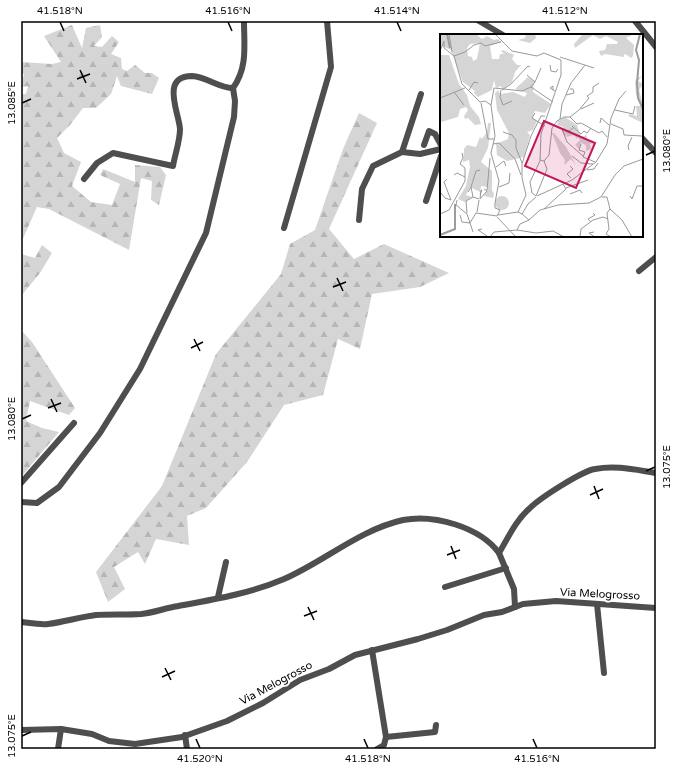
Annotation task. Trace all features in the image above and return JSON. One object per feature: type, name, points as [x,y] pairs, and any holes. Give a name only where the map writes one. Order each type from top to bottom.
[{"type":"street","points":[[21,502],[36,503],[59,487],[100,433],[124,397],[150,350],[206,234],[234,116],[235,101],[233,88],[241,76],[244,60],[244,21]]},
{"type":"street","points":[[284,228],[331,67],[327,21]]},
{"type":"street","points":[[479,21],[500,34]]},
{"type":"street","points":[[635,21],[656,47]]},
{"type":"street","points":[[84,179],[96,163],[113,153],[173,166],[180,132],[173,93],[175,85],[181,80],[192,76],[226,88],[233,88]]},
{"type":"street","points":[[402,152],[421,94]]},
{"type":"street","points":[[424,146],[429,131],[435,134],[440,143]]},
{"type":"street","points":[[643,139],[656,153]]},
{"type":"street","points":[[359,220],[362,189],[373,166],[402,152],[420,154],[440,149]]},
{"type":"street","points":[[426,201],[440,159]]},
{"type":"street","points":[[639,271],[656,257]]},
{"type":"street","points":[[21,483],[74,423]]},
{"type":"street","points":[[499,553],[518,522],[529,508],[584,472],[595,469],[616,467],[656,472]]},
{"type":"street","points":[[21,622],[46,625],[96,615],[143,613],[233,596],[283,580],[314,564],[363,534],[404,520],[423,518],[464,528],[482,537],[494,546],[506,568],[514,589],[515,607]]},
{"type":"street","points":[[218,598],[226,562]]},
{"type":"street","points":[[445,587],[506,568]]},
{"type":"street","name":"Via Melogrosso","points":[[21,730],[61,729],[92,734],[109,741],[135,744],[185,736],[227,721],[300,680],[338,665],[355,655],[418,639],[447,630],[484,615],[502,612],[523,604],[540,602],[656,608]]},
{"type":"street","points":[[597,604],[604,673]]},
{"type":"street","points":[[372,650],[386,737],[384,745],[377,749]]},
{"type":"street","points":[[386,737],[435,732],[436,725]]},
{"type":"street","points":[[58,749],[61,729]]},
{"type":"street","points":[[185,736],[187,749]]},
{"type":"green space","points":[[72,25],[82,48],[86,28],[100,25],[102,37],[94,46],[102,47],[112,36],[119,42],[111,54],[121,58],[122,69],[127,71],[135,65],[145,73],[152,73],[159,78],[152,94],[121,86],[117,76],[111,94],[96,108],[83,108],[70,125],[57,138],[64,153],[81,162],[72,186],[91,202],[112,205],[120,184],[100,175],[103,169],[135,182],[135,165],[160,167],[166,175],[159,205],[151,200],[152,181],[141,178],[129,250],[49,209],[37,207],[21,243],[21,94],[26,94],[28,86],[21,87],[24,74],[21,73],[21,62],[52,64],[61,62],[44,36]]},
{"type":"green space","points":[[359,113],[377,123],[329,229],[354,259],[384,244],[449,273],[420,287],[372,294],[360,349],[338,339],[323,395],[284,405],[247,462],[206,508],[187,516],[189,545],[156,539],[145,564],[138,552],[114,567],[125,589],[108,602],[96,572],[162,486],[216,354],[281,274],[290,244],[315,230],[343,149]]},
{"type":"green space","points":[[42,245],[52,253],[40,273],[21,296],[21,254],[35,258]]},
{"type":"green space","points":[[21,330],[32,342],[75,408],[69,415],[30,401],[26,421],[42,428],[59,432],[21,477]]}]
